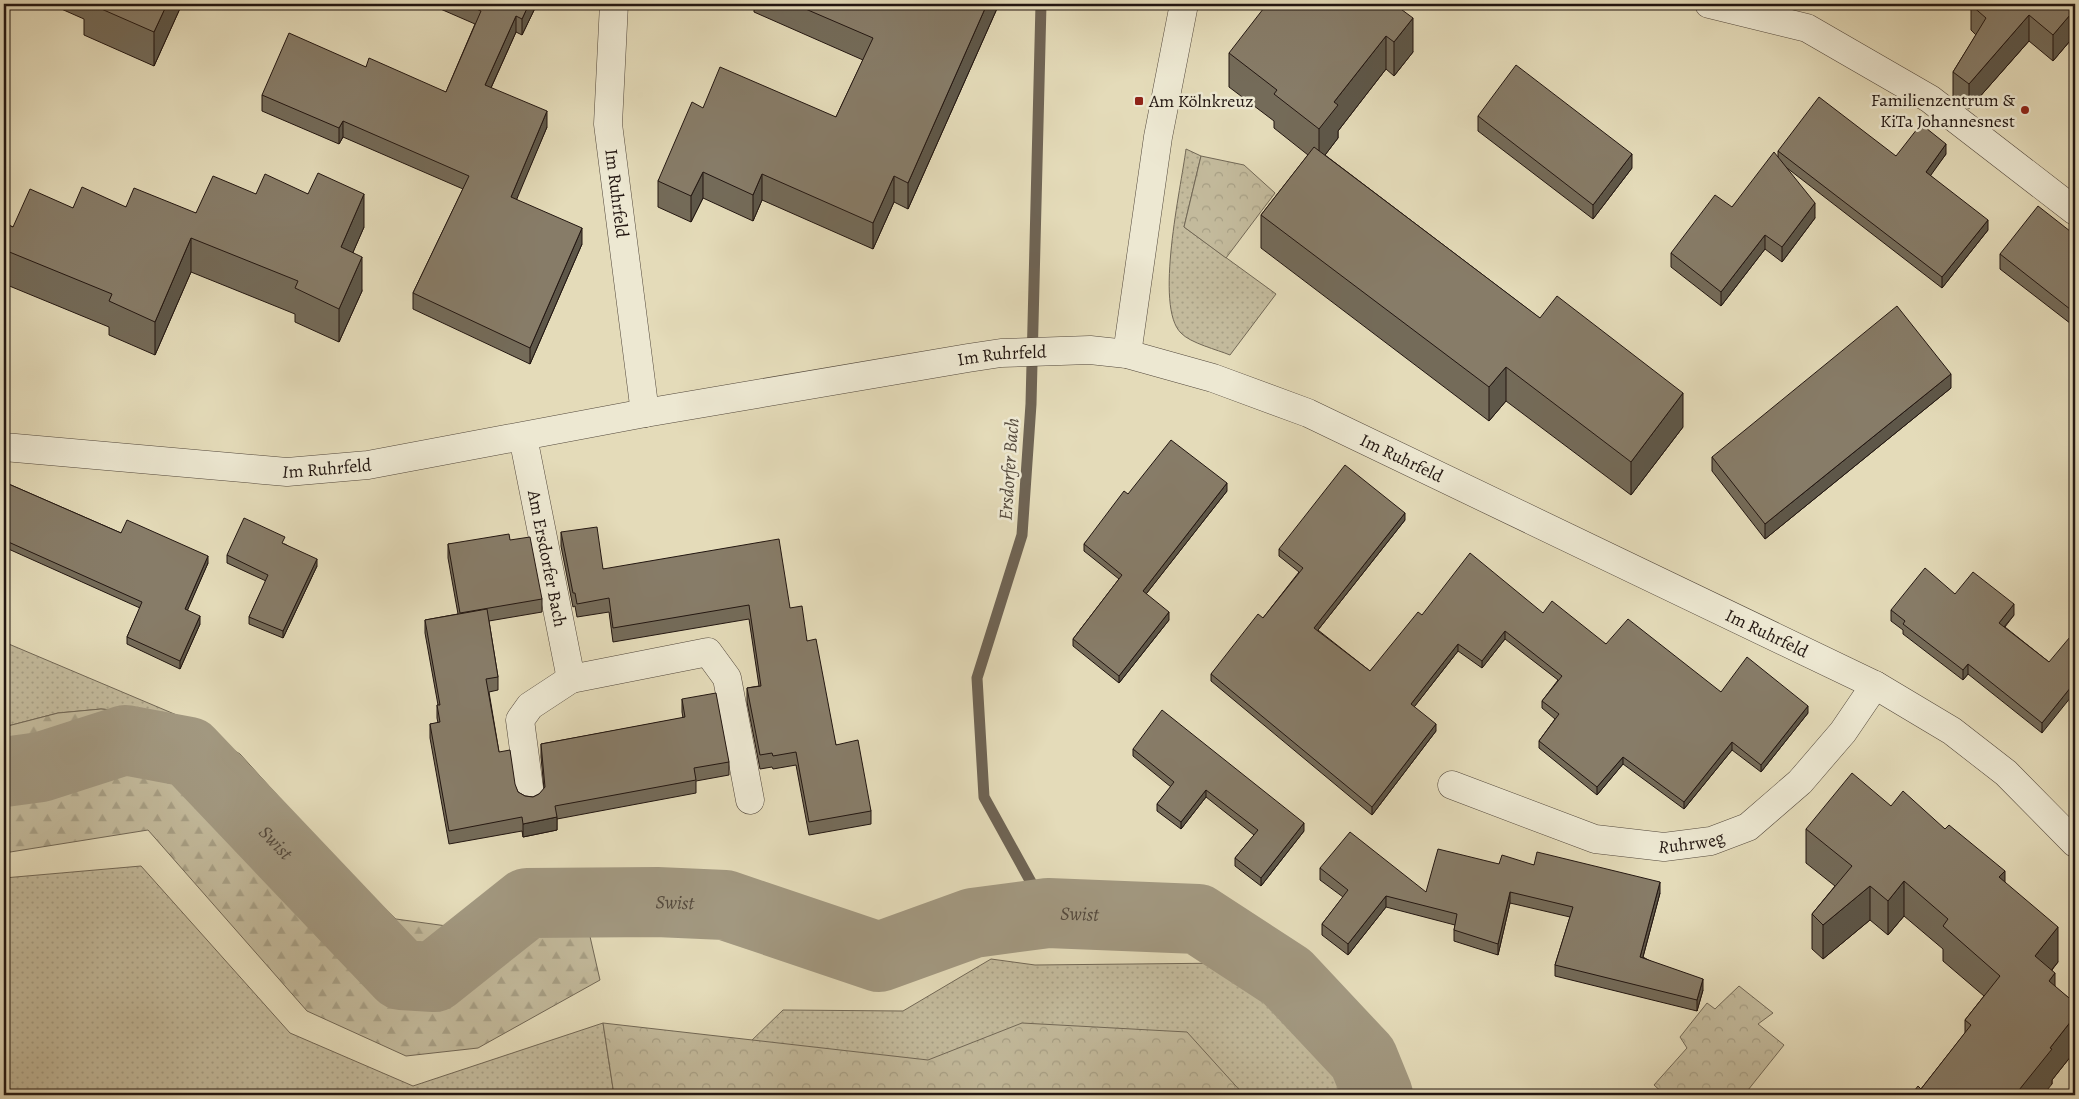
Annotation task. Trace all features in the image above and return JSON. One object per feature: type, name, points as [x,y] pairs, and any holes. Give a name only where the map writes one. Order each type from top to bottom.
[{"type":"street","name":"Im Ruhrfeld","points":[[614,4],[608,124],[645,413]]},
{"type":"street","points":[[1127,354],[1158,136],[1184,4]]},
{"type":"street","points":[[1708,4],[1807,28],[1930,100],[2075,210]]},
{"type":"street","name":"Im Ruhrfeld","points":[[4,447],[287,472],[368,465],[645,413],[1001,353],[1090,350],[1127,354],[1213,378],[1308,413],[1875,685],[1952,731],[2006,773],[2075,843]]},
{"type":"street","name":"Am Ersdorfer Bach","points":[[523,437],[571,679]]},
{"type":"street","points":[[530,795],[520,720],[530,706],[571,679],[708,652],[727,678],[750,800]]},
{"type":"street","name":"Ruhrweg","points":[[1452,785],[1595,839],[1664,847],[1711,841],[1748,827],[1800,782],[1843,732],[1875,685]]},
{"type":"green space","points":[[1186,149],[1201,156],[1184,227],[1276,294],[1230,355],[1185,337],[1173,319],[1169,274],[1175,218]]},
{"type":"green space","points":[[1201,156],[1244,165],[1275,193],[1226,258],[1184,227]]},
{"type":"green space","points":[[4,642],[179,716],[101,709],[58,713],[4,727]]},
{"type":"green space","points":[[101,709],[179,716],[240,754],[355,881],[396,919],[454,927],[528,895],[580,893],[600,980],[478,1048],[406,1056],[307,1011],[148,830],[4,853],[4,727],[58,713]]},
{"type":"green space","points":[[141,866],[290,1033],[413,1086],[603,1023],[614,1095],[4,1095],[4,878]]},
{"type":"green space","points":[[991,959],[1035,965],[1230,963],[1353,1095],[763,1095],[748,1044],[783,1010],[903,1011]]},
{"type":"green space","points":[[1739,986],[1773,1013],[1758,1024],[1784,1045],[1744,1095],[1665,1095],[1654,1085],[1687,1048],[1680,1037],[1707,1003],[1715,1009]]},
{"type":"green space","points":[[603,1023],[928,1060],[1022,1023],[1187,1032],[1244,1095],[614,1095]]},
{"type":"building","points":[[90,4],[167,4],[154,32]]},
{"type":"building","points":[[465,4],[529,4],[522,19],[516,16],[485,85],[547,111],[511,197],[582,228],[530,348],[413,293],[469,176],[343,121],[339,128],[262,95],[289,33],[366,67],[369,58],[446,92],[481,11]]},
{"type":"building","points":[[794,4],[987,4],[908,183],[894,176],[873,223],[762,174],[753,195],[703,172],[691,196],[658,181],[692,102],[703,108],[720,67],[836,117],[873,38]]},
{"type":"building","points":[[1267,4],[1394,4],[1413,18],[1394,42],[1386,36],[1334,102],[1338,105],[1319,129],[1274,94],[1277,90],[1229,53]]},
{"type":"building","points":[[1971,4],[2075,4],[2075,9],[2053,35],[2029,15],[1969,84],[1953,72],[1986,18]]},
{"type":"building","points":[[1516,65],[1632,154],[1593,205],[1478,116]]},
{"type":"building","points":[[1819,97],[1896,156],[1921,124],[1946,144],[1926,172],[1988,220],[1942,277],[1778,151]]},
{"type":"building","points":[[1314,147],[1540,318],[1557,296],[1683,393],[1631,462],[1506,367],[1489,387],[1261,215]]},
{"type":"building","points":[[1774,152],[1815,203],[1782,247],[1765,235],[1721,292],[1671,253],[1715,195],[1732,207]]},
{"type":"building","points":[[318,173],[364,194],[341,247],[362,257],[339,309],[295,288],[298,281],[191,238],[155,322],[109,301],[112,294],[7,251],[4,258],[4,223],[13,227],[30,189],[73,208],[82,187],[126,207],[134,188],[196,213],[213,176],[256,194],[265,174],[308,194]]},
{"type":"building","points":[[2038,206],[2075,235],[2075,313],[2000,254]]},
{"type":"building","points":[[1897,306],[1951,374],[1765,524],[1712,457]]},
{"type":"building","points":[[1171,440],[1227,483],[1143,591],[1169,612],[1119,676],[1073,639],[1122,575],[1084,544],[1124,491],[1128,494]]},
{"type":"building","points":[[1345,465],[1405,513],[1314,628],[1370,671],[1418,612],[1422,615],[1470,553],[1543,613],[1552,601],[1606,644],[1628,619],[1721,692],[1747,657],[1808,706],[1761,765],[1732,742],[1684,802],[1623,757],[1597,787],[1539,741],[1559,714],[1542,701],[1562,676],[1505,631],[1482,661],[1458,644],[1411,704],[1436,724],[1372,807],[1211,674],[1258,614],[1263,618],[1303,568],[1279,549]]},
{"type":"building","points":[[4,482],[121,533],[127,520],[208,556],[185,609],[200,616],[180,661],[127,637],[142,602],[4,540]]},
{"type":"building","points":[[244,518],[285,537],[282,543],[317,559],[283,631],[249,617],[268,575],[227,555]]},
{"type":"building","points":[[597,527],[603,569],[779,539],[790,608],[802,606],[807,641],[816,639],[836,745],[858,740],[871,811],[809,822],[796,752],[773,756],[772,753],[760,755],[747,688],[761,686],[749,605],[613,628],[609,598],[577,604],[575,593],[573,593],[561,532]]},
{"type":"building","points":[[509,534],[510,540],[530,537],[542,599],[460,613],[448,544]]},
{"type":"building","points":[[1925,568],[1955,594],[1973,572],[2014,604],[1999,623],[2049,662],[2075,631],[2075,682],[2042,723],[1968,664],[1963,670],[1903,624],[1905,621],[1891,610]]},
{"type":"building","points":[[487,609],[498,677],[486,679],[499,752],[510,750],[518,792],[525,796],[533,797],[539,794],[545,787],[541,744],[685,717],[682,699],[716,693],[729,762],[694,768],[696,780],[555,806],[557,817],[523,824],[522,817],[449,831],[430,724],[440,722],[437,705],[440,705],[425,620]]},
{"type":"building","points":[[1162,710],[1304,823],[1261,878],[1235,858],[1258,830],[1206,790],[1181,822],[1157,804],[1174,782],[1133,749]]},
{"type":"building","points":[[1852,773],[1891,806],[1903,791],[1945,829],[1949,825],[2005,871],[1999,877],[2058,927],[2035,956],[2055,973],[2049,981],[2075,1003],[2075,1016],[2050,1048],[2052,1049],[2015,1095],[1911,1095],[1918,1086],[1921,1089],[1971,1025],[1965,1020],[2000,976],[1943,926],[1948,919],[1904,881],[1888,901],[1870,886],[1823,925],[1812,914],[1852,866],[1806,829]]},
{"type":"building","points":[[1350,832],[1426,892],[1438,849],[1499,864],[1502,855],[1534,865],[1537,852],[1660,882],[1640,957],[1703,979],[1697,1000],[1555,965],[1573,907],[1510,892],[1498,944],[1454,930],[1457,914],[1386,896],[1348,944],[1322,924],[1348,890],[1320,868]]},
{"type":"waterway","name":"Ersdorfer Bach","points":[[1041,4],[1031,404],[1022,535],[977,678],[984,797],[1048,913]]},
{"type":"waterway","name":"Swist","points":[[4,772],[41,767],[125,740],[189,752],[401,975],[434,977],[527,903],[657,902],[725,905],[879,957],[973,923],[1048,913],[1198,919],[1287,977],[1363,1058],[1378,1095]]},
{"type":"place","name":"Am Kölnkreuz","points":[[1139,101]]},
{"type":"place","name":"Familienzentrum & KiTa Johannesnest","points":[[2025,110]]}]
